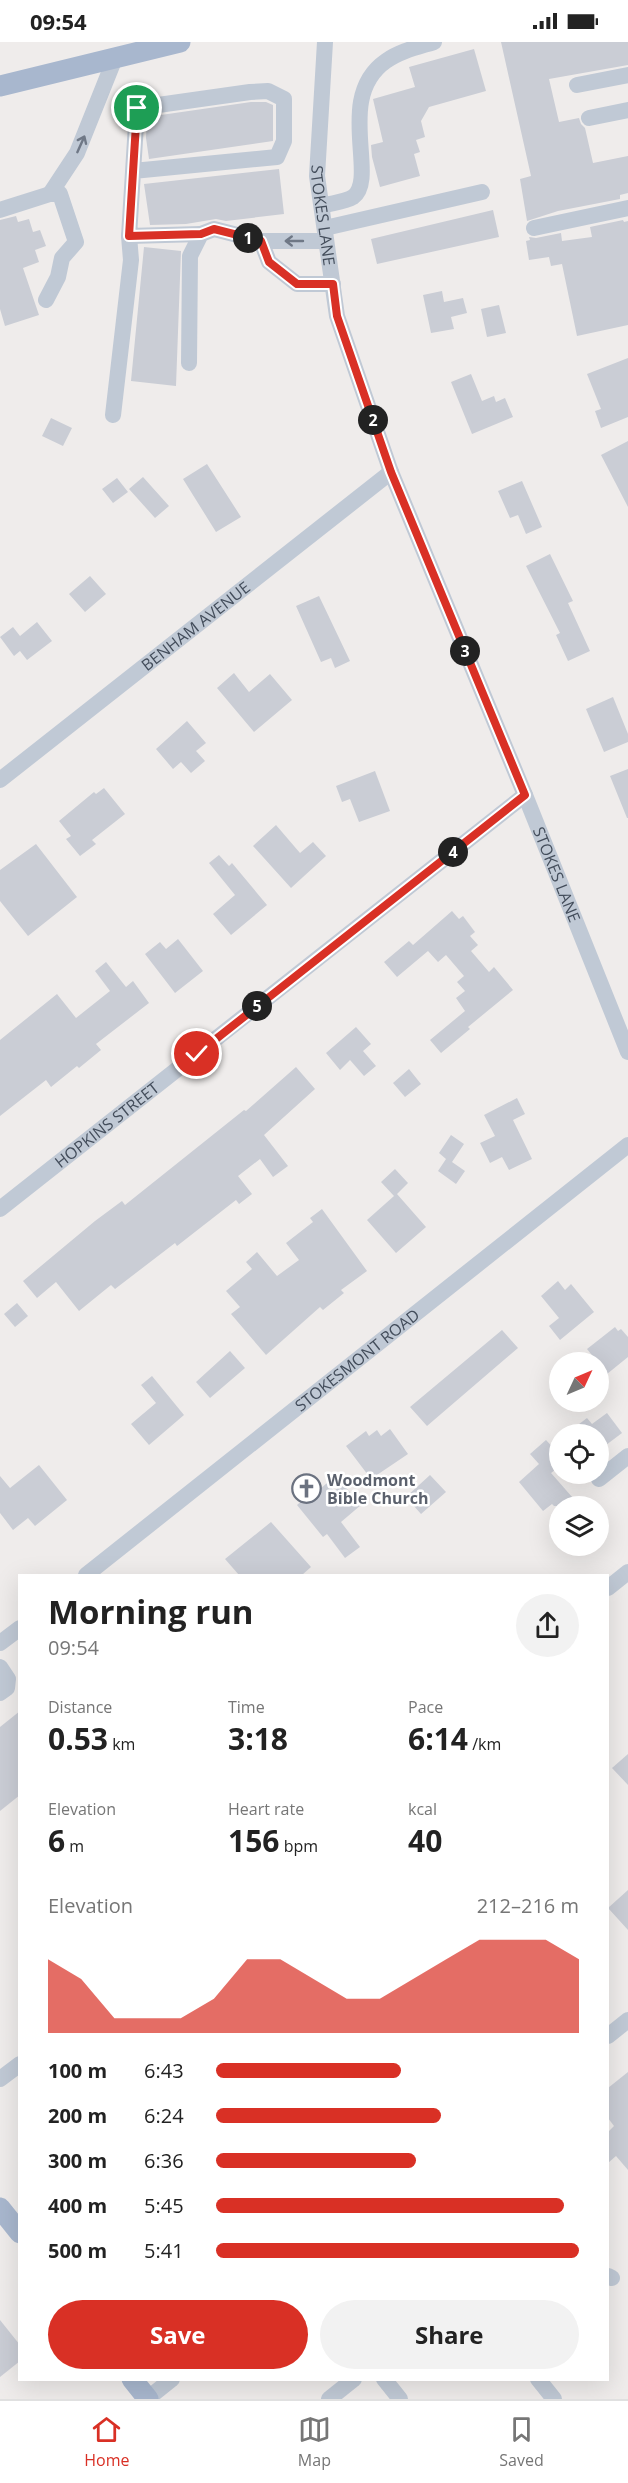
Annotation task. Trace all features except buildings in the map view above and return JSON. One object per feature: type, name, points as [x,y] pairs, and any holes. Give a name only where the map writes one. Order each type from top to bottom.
[{"type":"main road","points":[[0,86],[115,58],[151,46],[180,42]]},
{"type":"main road","points":[[0,2208],[18,2230]]},
{"type":"main road","points":[[134,2381],[147,2399]]},
{"type":"street","name":"STOKES LANE","points":[[325,42],[317,176],[337,316],[391,472],[525,795],[628,1052]]},
{"type":"street","points":[[322,206],[351,198],[358,191],[362,182],[359,147],[360,96],[368,79],[385,61],[434,42]]},
{"type":"street","points":[[50,194],[78,153],[115,58]]},
{"type":"street","points":[[577,85],[628,75]]},
{"type":"street","points":[[113,415],[131,260],[129,236],[133,171],[137,108],[259,91],[268,91],[284,99],[284,141],[277,157],[133,171]]},
{"type":"street","points":[[589,118],[628,110]]},
{"type":"street","points":[[129,236],[201,234],[214,229],[261,241],[326,234],[482,192]]},
{"type":"street","points":[[0,210],[50,194],[60,194],[76,242],[62,258],[58,277],[46,300]]},
{"type":"street","points":[[534,228],[628,208]]},
{"type":"street","points":[[189,363],[190,256],[201,234]]},
{"type":"street","points":[[261,241],[269,262],[297,284],[333,284]]},
{"type":"street","name":"BENHAM AVENUE","points":[[0,780],[391,472]]},
{"type":"street","name":"HOPKINS STREET","points":[[0,1209],[525,795]]},
{"type":"street","name":"STOKESMONT ROAD","points":[[87,1574],[628,1145]]},
{"type":"street","points":[[609,1471],[628,1456]]},
{"type":"street","points":[[609,1587],[628,1572]]},
{"type":"street","points":[[0,1643],[18,1630]]},
{"type":"street","points":[[0,1667],[8,1679],[7,1688],[0,1693]]},
{"type":"street","points":[[609,2035],[628,2020]]},
{"type":"street","points":[[0,2079],[18,2066]]},
{"type":"street","points":[[147,2399],[170,2381]]},
{"type":"street","points":[[329,2399],[352,2381]]},
{"type":"street","points":[[386,2381],[400,2399]]},
{"type":"street","points":[[540,2381],[554,2399]]},
{"type":"place","name":"Woodmont Bible Church","points":[[306,1489]]},
{"type":"route","points":[[137,108],[129,236],[201,234],[214,229],[261,241],[269,262],[297,284],[333,284],[337,316],[391,472],[525,795],[197,1054]]}]
